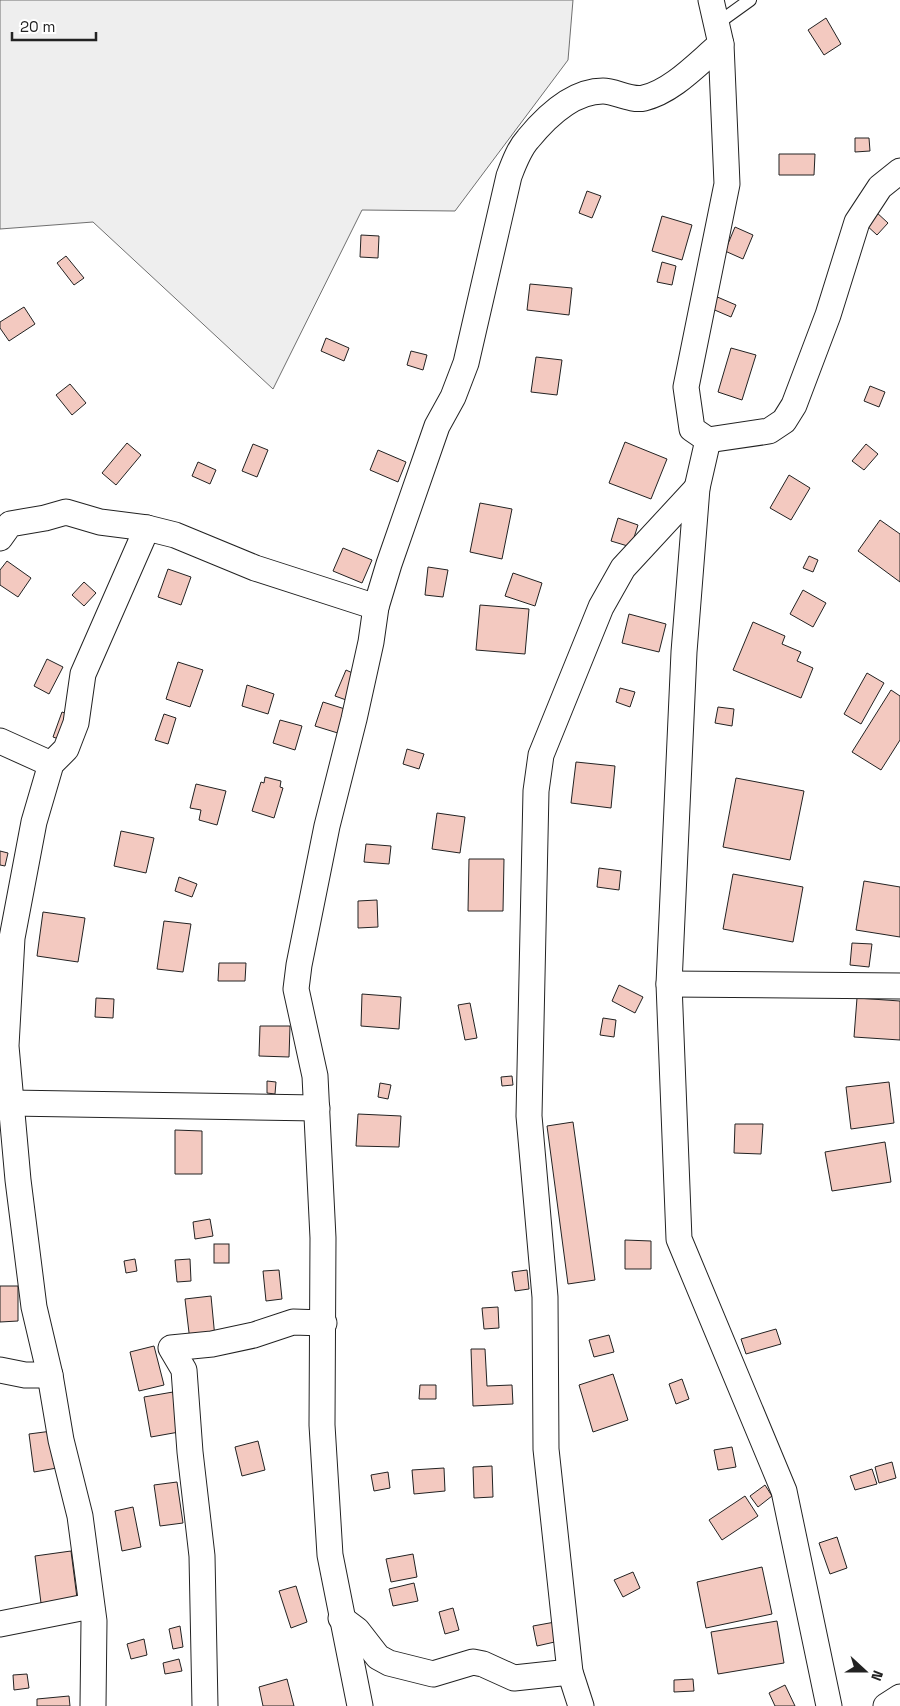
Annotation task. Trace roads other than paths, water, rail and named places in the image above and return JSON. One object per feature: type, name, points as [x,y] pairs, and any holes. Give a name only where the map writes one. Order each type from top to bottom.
[{"type":"street","points":[[717,22],[727,184],[686,387],[692,429],[708,440],[769,431],[784,421],[794,405],[828,315],[857,222],[880,187],[900,171]]},
{"type":"street","points":[[360,1706],[330,1555],[322,1426],[323,1238],[317,1108],[315,1076],[296,989],[299,965],[327,826],[371,642],[376,607],[389,564],[438,426],[453,397],[466,363],[509,176],[523,147],[528,139],[567,102],[588,92],[604,91],[642,99],[660,92],[682,77],[717,22]]},
{"type":"street","points":[[708,440],[697,488],[684,652],[669,984],[679,1238],[784,1491],[829,1706]]},
{"type":"street","points":[[581,1706],[570,1672],[546,1449],[545,1297],[529,1116],[536,791],[541,754],[601,607],[623,568],[697,488]]},
{"type":"street","points":[[0,538],[10,524],[66,512],[100,522],[146,528],[175,535],[255,568],[376,607]]},
{"type":"street","points":[[93,1706],[94,1621],[80,1516],[61,1440],[50,1375],[11,1212],[10,1103],[6,1046],[12,938],[34,822],[51,764],[66,749],[76,723],[83,674],[146,528]]},
{"type":"street","points":[[0,741],[51,764]]},
{"type":"street","points":[[669,984],[900,986]]},
{"type":"street","points":[[10,1103],[317,1108]]},
{"type":"street","points":[[205,1706],[202,1556],[190,1452],[184,1370],[171,1348],[212,1344],[254,1335],[293,1322],[324,1323]]},
{"type":"street","points":[[0,1370],[25,1375],[50,1375]]},
{"type":"street","points":[[0,1624],[91,1606]]},
{"type":"street","points":[[341,1618],[357,1630],[378,1657],[389,1663],[433,1674],[473,1662],[514,1678],[570,1672]]},
{"type":"street","points":[[886,1706],[900,1697]]},
{"type":"lane","points":[[717,22],[750,0]]}]
